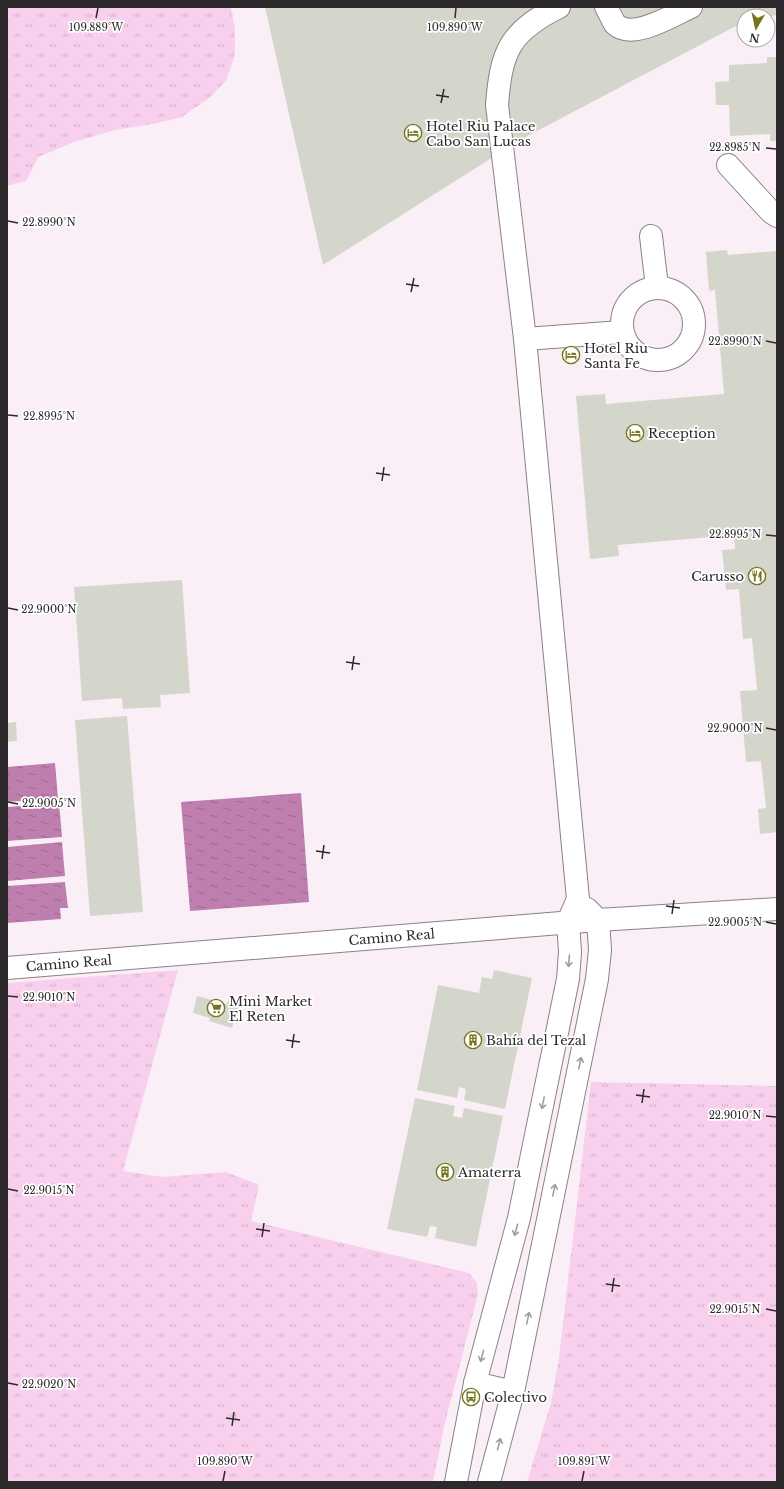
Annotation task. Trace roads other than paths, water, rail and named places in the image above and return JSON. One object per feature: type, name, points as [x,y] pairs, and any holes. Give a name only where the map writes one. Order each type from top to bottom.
[{"type":"street","points":[[456,1482],[475,1383],[519,1218],[565,994],[570,952],[568,922],[578,899],[525,339],[497,105],[498,89],[505,60],[513,39],[536,18],[559,7]]},
{"type":"street","points":[[606,7],[615,23],[629,31],[639,30],[691,7]]},
{"type":"street","points":[[728,165],[771,212],[777,216]]},
{"type":"street","points":[[652,236],[657,287]]},
{"type":"street","points":[[657,287],[677,293],[691,308],[694,328],[686,346],[670,358],[650,359],[632,349],[622,332],[622,315],[629,301],[642,291],[657,287]]},
{"type":"street","points":[[525,339],[622,332]]},
{"type":"street","points":[[489,1482],[513,1392],[597,979],[600,950],[598,920],[578,899]]},
{"type":"street","name":"Camino Real","points":[[7,968],[568,922],[777,910]]},
{"type":"street","points":[[475,1383],[513,1392]]},
{"type":"water","points":[[55,763],[58,798],[7,802],[7,767]]},
{"type":"water","points":[[301,793],[309,902],[190,911],[181,802]]},
{"type":"water","points":[[59,803],[62,837],[7,841],[7,807]]},
{"type":"water","points":[[62,842],[65,876],[7,881],[7,847]]},
{"type":"water","points":[[65,882],[68,908],[60,908],[61,919],[7,923],[7,886]]},
{"type":"place","name":"Hotel Riu Palace Cabo San Lucas","points":[[413,133]]},
{"type":"place","name":"Hotel Riu Santa Fe","points":[[571,355]]},
{"type":"place","name":"Reception","points":[[635,433]]},
{"type":"place","name":"Carusso","points":[[757,576]]},
{"type":"place","name":"Mini Market El Reten","points":[[216,1008]]},
{"type":"place","name":"Bahía del Tezal","points":[[473,1040]]},
{"type":"place","name":"Amaterra","points":[[445,1172]]},
{"type":"place","name":"Colectivo","points":[[471,1397]]}]
